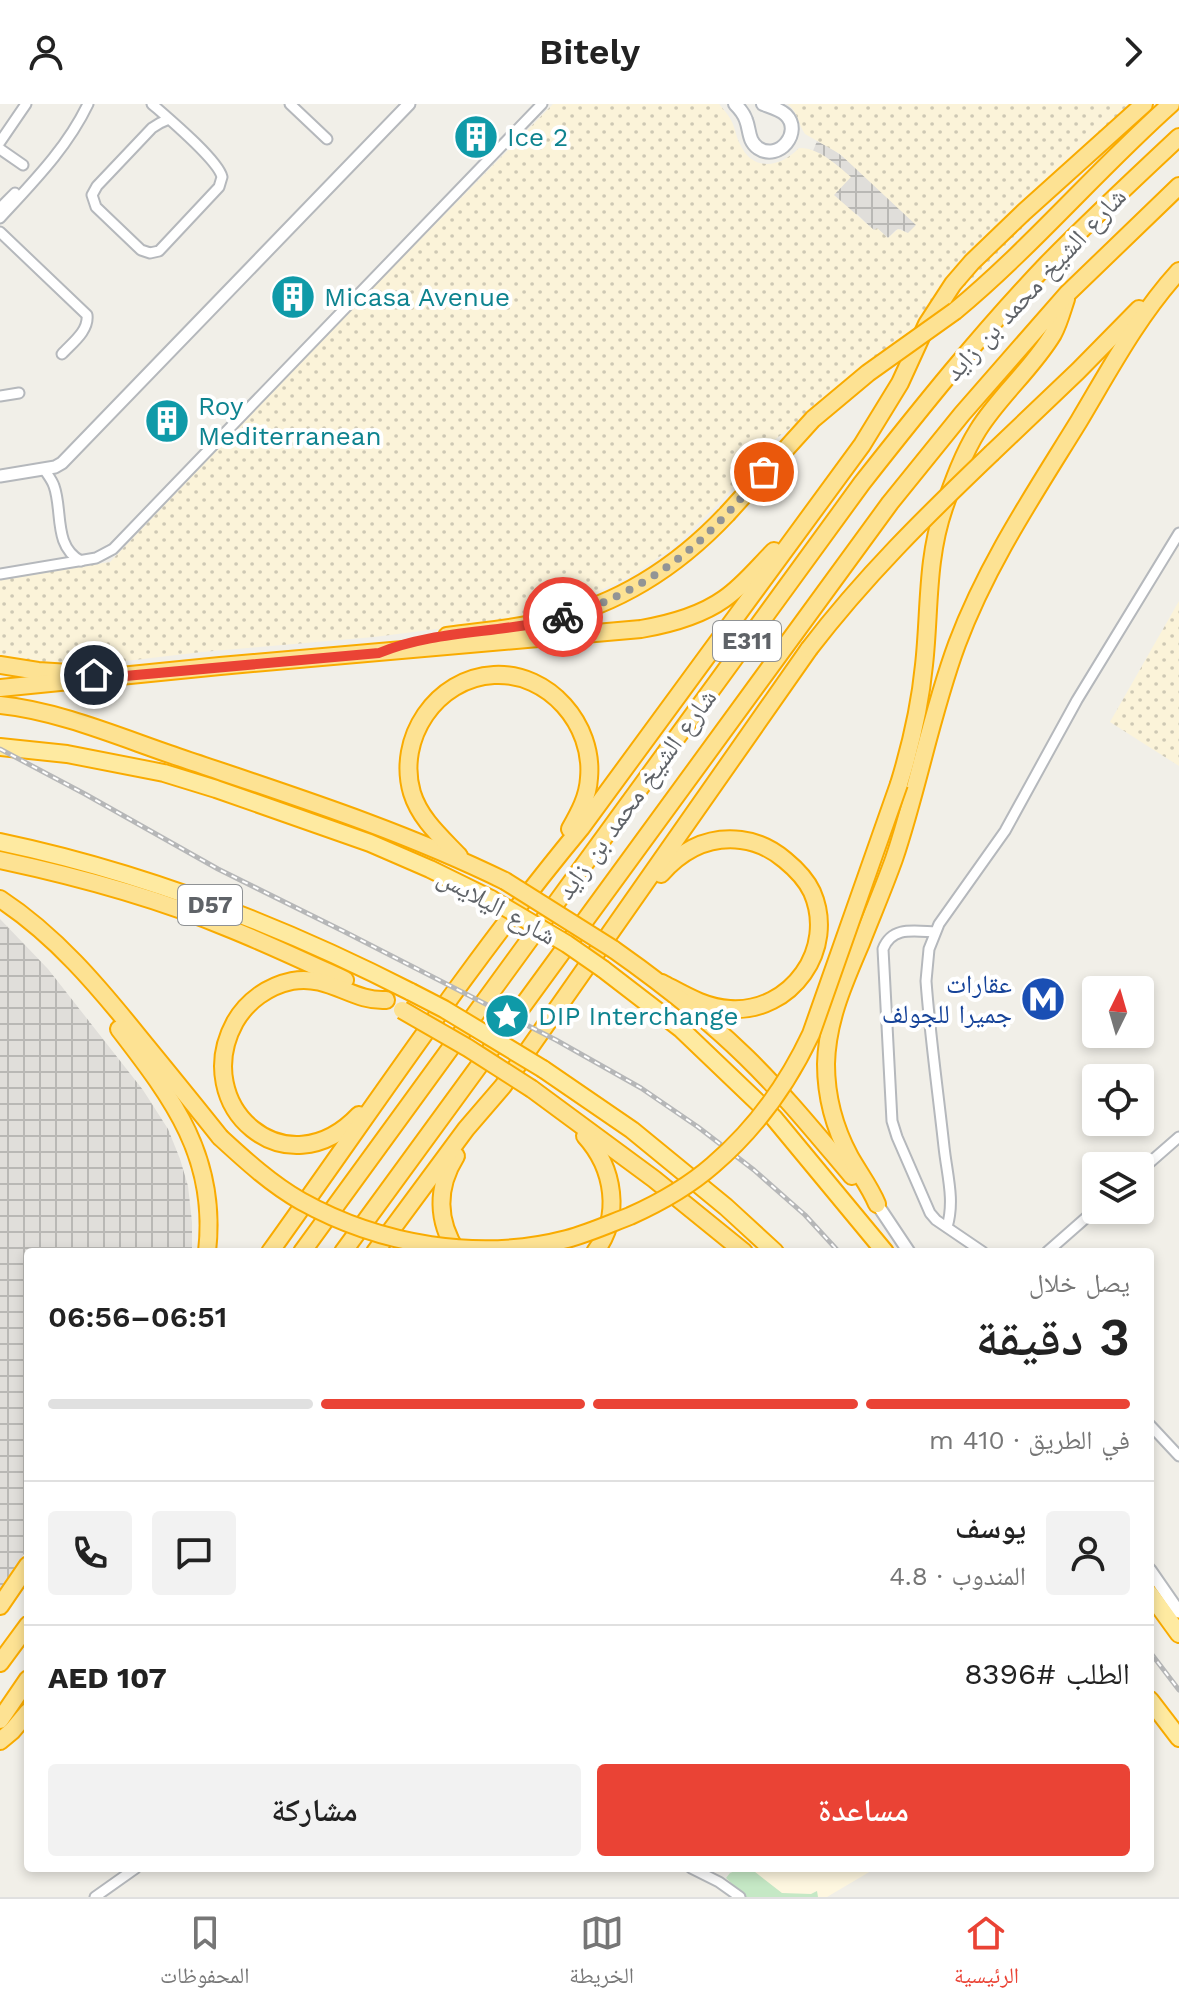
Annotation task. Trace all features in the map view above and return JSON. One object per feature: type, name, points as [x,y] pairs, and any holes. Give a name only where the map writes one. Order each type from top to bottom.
[{"type":"highway","points":[[273,1248],[399,1068],[538,880],[581,828],[862,445],[900,383],[927,324],[953,284],[1024,212],[1144,104]]},
{"type":"highway","points":[[379,653],[410,642],[550,621],[626,592],[672,563],[712,530],[813,419],[868,373],[955,311],[1020,254],[1105,166],[1171,104]]},
{"type":"highway","name":"شارع الشيخ محمد بن زايد","points":[[305,1248],[862,483],[936,390],[1046,266],[1179,137]]},
{"type":"highway","name":"شارع الشيخ محمد بن زايد","points":[[346,1248],[890,503],[962,414],[1067,294],[1179,186]]},
{"type":"highway","points":[[378,1248],[460,1137],[503,1086],[809,649],[850,598],[893,549],[1177,272]]},
{"type":"highway","points":[[877,1204],[843,1142],[830,1104],[827,1049],[837,998],[893,860],[914,797],[948,671],[979,593],[1003,545],[1115,358],[1177,272]]},
{"type":"highway","points":[[0,899],[60,947],[100,989],[220,1137],[260,1173],[300,1200],[349,1224],[423,1244],[511,1248],[591,1231],[641,1211],[680,1189],[722,1157],[769,1106],[800,1058],[811,1034],[909,749],[924,662],[931,558],[944,509],[957,472],[979,428],[1047,342],[1058,323],[1067,294]]},
{"type":"highway","points":[[0,688],[641,629],[684,619],[724,599],[822,500]]},
{"type":"highway","points":[[0,665],[103,678]]},
{"type":"highway","points":[[463,860],[421,814],[408,772],[410,750],[425,713],[458,685],[495,675],[512,677],[546,690],[560,701],[572,714],[587,746],[589,780],[586,797],[538,880]]},
{"type":"highway","points":[[0,705],[60,717],[342,812],[463,860],[505,881],[662,983],[766,1077],[877,1204]]},
{"type":"highway","name":"شارع اليلايس","points":[[0,747],[111,761],[216,789],[382,848],[491,899],[567,944],[681,1029],[774,1118],[882,1248]]},
{"type":"highway","points":[[612,929],[636,907],[672,861],[699,844],[747,840],[776,853],[804,877],[817,907],[818,940],[806,970],[784,995],[756,1007],[729,1009],[699,1001],[662,983]]},
{"type":"highway","name":"D57","points":[[0,842],[177,892],[301,940],[411,992],[543,1069],[632,1130],[716,1198],[771,1248]]},
{"type":"highway","points":[[0,860],[101,886],[197,916],[386,1000],[532,1089],[654,1179],[739,1248]]},
{"type":"highway","points":[[386,1000],[368,1000],[313,980],[275,986],[259,995],[237,1018],[225,1046],[224,1078],[233,1106],[252,1130],[283,1145],[299,1146],[324,1141],[346,1128],[399,1068]]},
{"type":"highway","points":[[100,989],[104,1010],[168,1095],[192,1139],[201,1166],[209,1213],[207,1248]]},
{"type":"highway","points":[[455,1248],[445,1229],[442,1190],[451,1166],[479,1126],[489,1103]]},
{"type":"highway","points":[[562,1112],[594,1147],[609,1175],[610,1218],[598,1248]]},
{"type":"highway","points":[[0,1606],[24,1571]]},
{"type":"highway","points":[[0,1619],[24,1587]]},
{"type":"highway","points":[[1154,1600],[1179,1634]]},
{"type":"highway","points":[[0,1663],[24,1630]]},
{"type":"highway","points":[[0,1720],[24,1685]]},
{"type":"highway","points":[[1154,1705],[1179,1738]]},
{"type":"highway","points":[[0,1741],[24,1717]]},
{"type":"main road","points":[[735,104],[745,117],[754,144],[765,151],[778,150],[791,136],[791,123],[784,113],[763,104]]},
{"type":"street","points":[[0,142],[26,104]]},
{"type":"street","points":[[0,208],[52,151],[81,104]]},
{"type":"street","points":[[0,218],[56,155],[88,104]]},
{"type":"street","points":[[290,104],[327,139]]},
{"type":"street","points":[[299,112],[307,104]]},
{"type":"street","points":[[54,486],[59,465],[409,104]]},
{"type":"street","points":[[0,574],[102,556],[118,544],[542,104]]},
{"type":"street","points":[[153,105],[169,119],[220,170],[222,181],[159,251],[150,253],[141,250],[96,207],[92,195],[152,128],[169,119]]},
{"type":"street","points":[[152,128],[153,105]]},
{"type":"street","points":[[0,149],[23,165]]},
{"type":"street","points":[[1,231],[87,315],[86,328],[62,354]]},
{"type":"street","points":[[0,396],[19,393]]},
{"type":"street","points":[[0,476],[59,465]]},
{"type":"street","points":[[44,469],[54,486],[64,546],[81,561]]},
{"type":"street","points":[[947,1227],[951,1195],[926,981],[927,958],[935,932],[1005,831],[1077,700],[1179,533]]},
{"type":"street","points":[[52,566],[64,546]]},
{"type":"street","points":[[935,932],[897,932],[887,941],[882,953],[893,1127],[930,1213],[977,1248]]},
{"type":"street","points":[[1154,1159],[1179,1137]]},
{"type":"street","points":[[877,1204],[906,1248]]},
{"type":"street","points":[[1052,1248],[1082,1221]]},
{"type":"street","points":[[1154,1429],[1179,1456]]},
{"type":"street","points":[[1154,1576],[1179,1612]]},
{"type":"street","points":[[95,1897],[130,1872]]},
{"type":"street","points":[[699,1872],[740,1897]]},
{"type":"shaded area","points":[[817,141],[850,162],[917,225],[908,234],[901,229],[896,230],[888,238],[877,228],[874,231],[833,195],[850,177],[813,151]]},
{"type":"shaded area","points":[[0,919],[48,969],[143,1090],[168,1129],[188,1186],[192,1248],[24,1248],[24,1554],[0,1589]]},
{"type":"shaded area","points":[[743,1872],[869,1872],[827,1897],[746,1897],[732,1885]]},
{"type":"green space","points":[[755,1872],[782,1893],[811,1894],[817,1891],[818,1897],[746,1897],[726,1878],[730,1873]]},
{"type":"sand","points":[[553,104],[719,104],[752,160],[776,163],[799,148],[806,148],[833,162],[851,177],[834,195],[874,230],[877,228],[888,238],[898,229],[908,233],[916,225],[840,154],[805,134],[788,104],[1143,104],[1061,185],[984,272],[862,373],[773,441],[720,502],[674,547],[629,577],[575,602],[515,619],[374,637],[75,667],[0,658],[0,579],[110,562]]},
{"type":"sand","points":[[1179,601],[1179,766],[1110,722]]},
{"type":"railway","points":[[0,749],[218,869],[556,1040],[641,1088],[754,1170],[805,1215],[835,1248]]},
{"type":"railway","points":[[1154,1657],[1179,1690]]},
{"type":"way so far","points":[[563,617],[626,592],[672,563],[712,530],[764,472]]},
{"type":"place","name":"Ice 2","points":[[476,137]]},
{"type":"place","name":"Micasa Avenue","points":[[293,297]]},
{"type":"place","name":"Roy Mediterranean","points":[[167,421]]},
{"type":"place","name":"عقارات جميرا للجولف","points":[[1043,999]]},
{"type":"place","name":"DIP Interchange","points":[[507,1016]]},
{"type":"route","points":[[94,675],[103,678],[379,653],[410,642],[563,617]]}]
